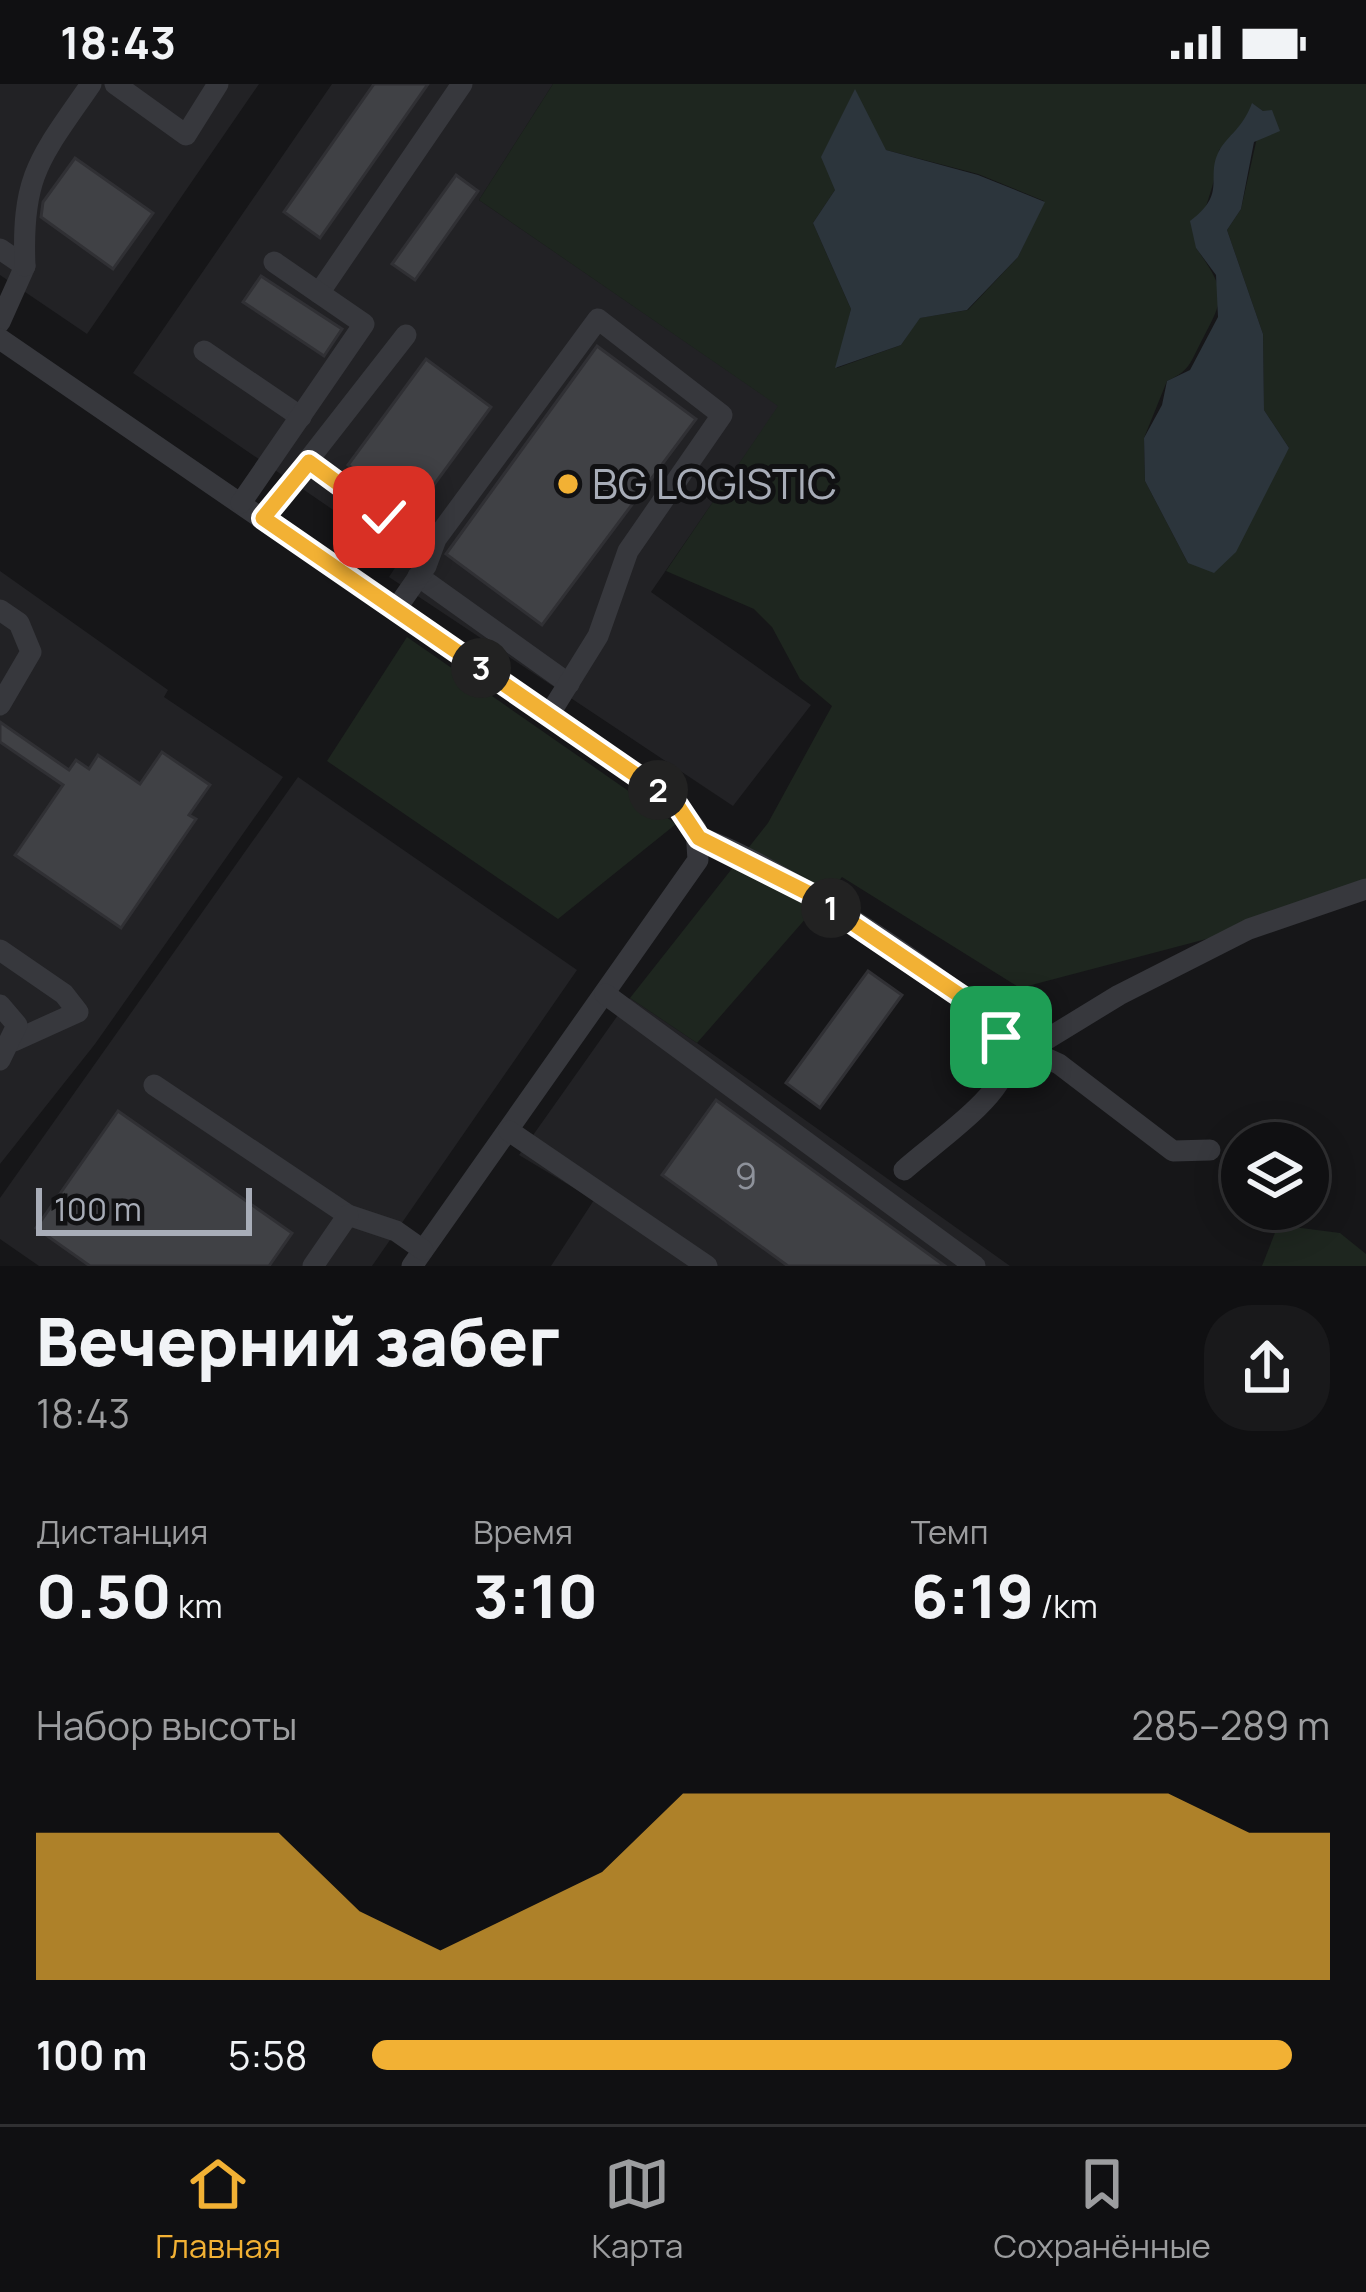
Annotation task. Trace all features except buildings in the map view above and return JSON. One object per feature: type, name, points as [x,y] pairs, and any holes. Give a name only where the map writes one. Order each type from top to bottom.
[{"type":"street","points":[[0,322],[25,266],[23,211],[33,168],[91,84]]},
{"type":"street","points":[[115,84],[186,134],[218,84]]},
{"type":"street","points":[[319,293],[462,84]]},
{"type":"street","points":[[0,249],[25,266]]},
{"type":"street","points":[[241,503],[364,324],[274,262]]},
{"type":"street","points":[[396,609],[436,539],[598,320],[722,415],[628,551],[598,635],[549,715]]},
{"type":"street","points":[[263,518],[406,335]]},
{"type":"street","points":[[0,339],[675,802],[699,838],[810,894],[965,999],[1001,1037],[1059,1064],[1173,1150],[1210,1150]]},
{"type":"street","points":[[204,351],[301,417]]},
{"type":"street","points":[[309,462],[384,517]]},
{"type":"street","points":[[418,576],[569,684]]},
{"type":"street","points":[[0,610],[19,623],[31,652],[0,705]]},
{"type":"street","points":[[154,1084],[347,1215],[396,1231],[418,1258],[698,860],[699,838]]},
{"type":"street","points":[[1029,1050],[1120,995],[1249,929],[1366,889]]},
{"type":"street","points":[[0,950],[64,994],[78,1012],[14,1041]]},
{"type":"street","points":[[605,994],[975,1266]]},
{"type":"street","points":[[0,1005],[17,1025],[14,1041],[0,1060]]},
{"type":"street","points":[[904,1169],[1002,1083],[1006,1060],[1001,1037]]},
{"type":"street","points":[[509,1131],[707,1266]]},
{"type":"street","points":[[313,1266],[347,1215]]},
{"type":"shaded area","points":[[0,84],[259,84],[87,334],[0,275]]},
{"type":"shaded area","points":[[332,84],[553,84],[479,200],[779,406],[651,592],[811,705],[733,806],[389,577],[402,557],[133,373]]},
{"type":"shaded area","points":[[553,84],[1366,84],[1366,897],[1020,988],[842,877],[697,1043],[630,998],[768,823],[832,706],[800,679],[772,627],[754,609],[666,571],[778,406],[479,200]],"holes":[[[1253,104],[1263,111],[1241,209],[1227,230],[1263,334],[1264,410],[1289,448],[1272,475],[1188,563],[1145,481],[1144,438],[1167,381],[1190,363],[1218,307],[1218,287],[1196,248],[1198,235],[1219,150],[1243,128]],[[886,150],[978,174],[1044,201],[1018,257],[968,310],[919,318],[901,345],[837,368],[851,309],[813,223],[835,190]]]},
{"type":"shaded area","points":[[855,89],[886,150],[978,175],[1045,202],[1018,257],[967,310],[920,318],[901,345],[835,368],[851,309],[813,223],[835,190],[821,157]]},
{"type":"shaded area","points":[[1252,103],[1263,111],[1272,110],[1280,131],[1254,142],[1241,209],[1227,230],[1263,334],[1264,410],[1289,448],[1236,552],[1214,573],[1188,563],[1145,481],[1144,438],[1162,405],[1167,381],[1190,370],[1218,317],[1216,275],[1196,248],[1190,221],[1209,202],[1219,151]]},
{"type":"shaded area","points":[[0,571],[168,690],[164,697],[283,777],[95,1044],[0,1164]]},
{"type":"shaded area","points":[[407,637],[676,824],[558,919],[327,761]]},
{"type":"shaded area","points":[[298,777],[577,970],[372,1266],[39,1266],[0,1239],[0,1198]]},
{"type":"shaded area","points":[[630,998],[1010,1266],[551,1266],[594,1200],[519,1155]]},
{"type":"shaded area","points":[[1276,1230],[1340,1233],[1366,1254],[1366,1266],[1262,1266]]},
{"type":"place","name":"BG LOGISTIC","points":[[568,484]]},
{"type":"route","points":[[384,517],[309,462],[263,518],[675,802],[699,838],[742,855],[810,894],[965,999],[1001,1037]]}]
